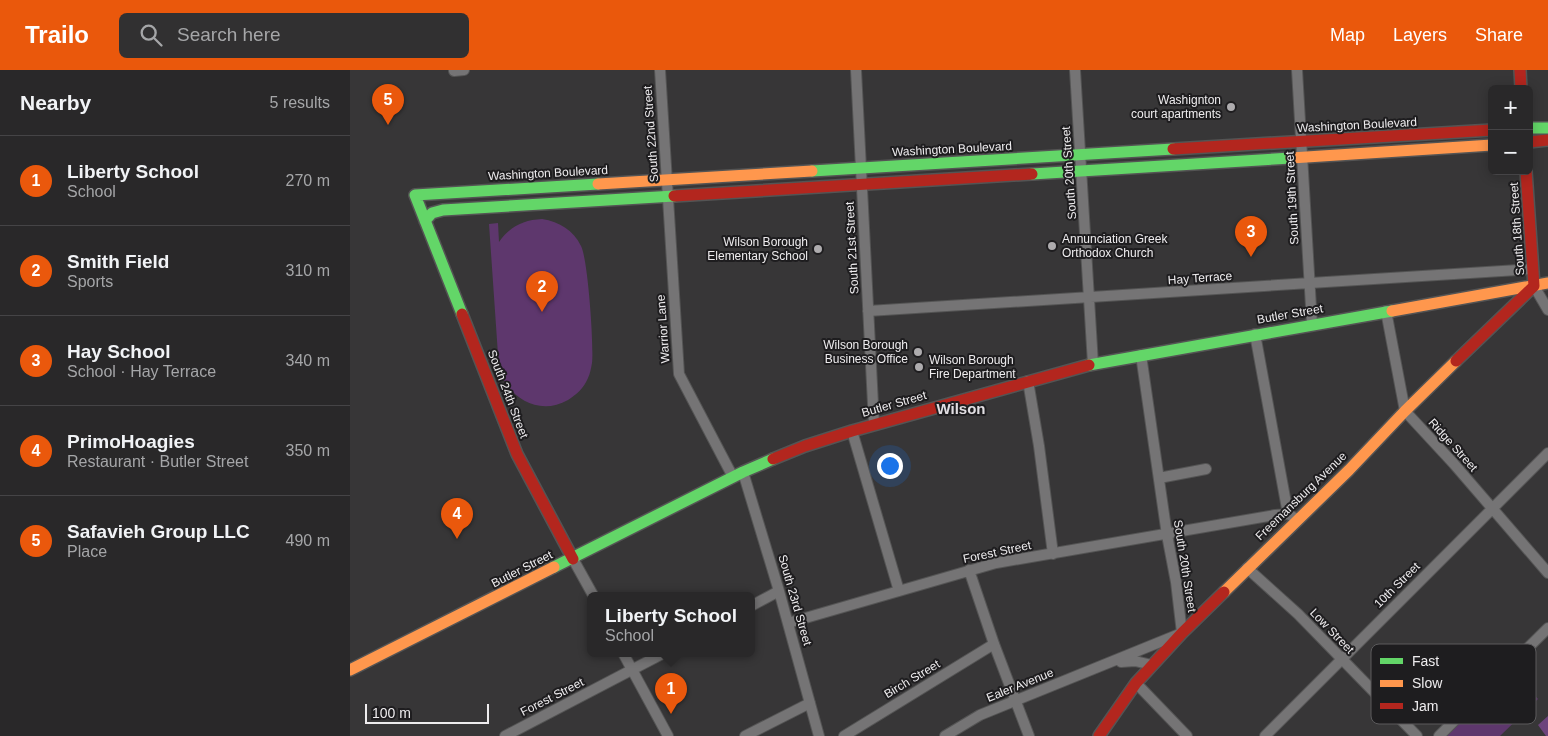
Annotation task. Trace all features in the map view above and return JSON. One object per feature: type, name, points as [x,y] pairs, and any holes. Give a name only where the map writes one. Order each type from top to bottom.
[{"type":"street","points":[[454,71],[464,70]]},
{"type":"street","name":"South 22nd Street","points":[[660,70],[668,196]]},
{"type":"street","name":"South 21st Street","points":[[856,70],[874,424]]},
{"type":"street","name":"South 20th Street","points":[[1075,70],[1093,364]]},
{"type":"street","name":"South 19th Street","points":[[1297,70],[1312,324]]},
{"type":"street","points":[[1520,70],[1521,85]]},
{"type":"street","points":[[1533,128],[1548,128]]},
{"type":"street","name":"Washington Boulevard","points":[[415,195],[1488,130]]},
{"type":"street","points":[[1533,142],[1548,140]]},
{"type":"street","points":[[425,221],[433,211],[1488,145]]},
{"type":"street","name":"South 18th Street","points":[[1526,175],[1534,286]]},
{"type":"street","name":"South 24th Street","points":[[415,195],[517,454],[590,592]]},
{"type":"street","name":"Warrior Lane","points":[[668,196],[679,374],[738,474]]},
{"type":"street","name":"Hay Terrace","points":[[868,311],[1533,269]]},
{"type":"street","name":"Butler Street","points":[[350,670],[738,474],[805,446],[874,424],[1093,364],[1548,283]]},
{"type":"street","points":[[1534,286],[1548,310]]},
{"type":"street","name":"Freemansburg Avenue","points":[[1099,736],[1136,683],[1182,633],[1247,568],[1292,516],[1349,470],[1405,411],[1534,286]]},
{"type":"street","points":[[1386,311],[1405,411]]},
{"type":"street","points":[[1255,334],[1292,516]]},
{"type":"street","name":"South 20th Street","points":[[1141,355],[1167,535],[1176,582],[1182,633]]},
{"type":"street","points":[[1028,381],[1039,446],[1052,554]]},
{"type":"street","name":"Ridge Street","points":[[1405,411],[1548,573]]},
{"type":"street","points":[[852,431],[899,591]]},
{"type":"street","name":"10th Street","points":[[1265,736],[1548,453]]},
{"type":"street","points":[[1159,478],[1206,469]]},
{"type":"street","name":"South 23rd Street","points":[[738,474],[780,591],[819,736]]},
{"type":"street","name":"Forest Street","points":[[788,622],[996,563],[1216,526],[1292,516]]},
{"type":"street","name":"Low Street","points":[[1247,568],[1298,614],[1371,689]]},
{"type":"street","points":[[969,570],[994,644],[1029,736]]},
{"type":"street","points":[[755,604],[780,591]]},
{"type":"street","points":[[1532,644],[1548,628]]},
{"type":"street","name":"Ealer Avenue","points":[[945,736],[980,715],[1182,633]]},
{"type":"street","name":"Birch Street","points":[[844,736],[994,644]]},
{"type":"street","points":[[626,657],[668,736]]},
{"type":"street","name":"Forest Street","points":[[505,736],[657,657]]},
{"type":"street","name":"Ealer Avenue","points":[[1107,664],[1135,661],[1152,665]]},
{"type":"street","points":[[1136,683],[1187,736]]},
{"type":"street","points":[[746,736],[810,703]]},
{"type":"street","name":"Low Street","points":[[1405,724],[1417,736]]},
{"type":"street","points":[[1439,736],[1451,724]]},
{"type":"shaded area","points":[[542,219],[555,222],[570,231],[581,246],[584,254],[588,285],[592,340],[592,363],[584,385],[568,400],[557,405],[546,406],[535,405],[517,396],[503,379],[499,369],[489,224],[498,223],[499,242],[503,236],[518,225]]},
{"type":"shaded area","points":[[1548,716],[1548,736],[1546,736],[1538,725]]},
{"type":"shaded area","points":[[1451,724],[1512,724],[1500,736],[1439,736]]},
{"type":"traffic: fast","points":[[1533,128],[1548,128]]},
{"type":"traffic: fast","points":[[812,171],[1173,149]]},
{"type":"traffic: fast","points":[[1032,174],[1291,158]]},
{"type":"traffic: fast","points":[[462,314],[415,195],[598,184]]},
{"type":"traffic: fast","points":[[425,221],[432,213],[443,210],[674,196]]},
{"type":"traffic: fast","points":[[1089,365],[1392,311]]},
{"type":"traffic: fast","points":[[554,567],[743,472],[773,459]]},
{"type":"traffic: slow","points":[[1291,158],[1488,145]]},
{"type":"traffic: slow","points":[[598,184],[812,171]]},
{"type":"traffic: slow","points":[[1392,311],[1548,283]]},
{"type":"traffic: slow","points":[[1224,592],[1349,470],[1456,361]]},
{"type":"traffic: slow","points":[[350,670],[554,567]]},
{"type":"traffic: jam","points":[[1520,70],[1521,85]]},
{"type":"traffic: jam","points":[[1173,149],[1488,130]]},
{"type":"traffic: jam","points":[[1533,142],[1548,140]]},
{"type":"traffic: jam","points":[[674,196],[1032,174]]},
{"type":"traffic: jam","points":[[1456,361],[1534,286],[1526,175]]},
{"type":"traffic: jam","points":[[462,314],[517,454],[573,559]]},
{"type":"traffic: jam","points":[[773,459],[805,446],[852,431],[1089,365]]},
{"type":"traffic: jam","points":[[1099,736],[1136,683],[1182,633],[1224,592]]},
{"type":"place","name":"Washignton court apartments","points":[[1231,107]]},
{"type":"place","name":"Safavieh Group LLC","points":[[388,125]]},
{"type":"place","name":"Annunciation Greek Orthodox Church","points":[[1052,246]]},
{"type":"place","name":"Wilson Borough Elementary School","points":[[818,249]]},
{"type":"place","name":"Hay School","points":[[1251,257]]},
{"type":"place","name":"Smith Field","points":[[542,312]]},
{"type":"place","name":"Wilson Borough Business Office","points":[[918,352]]},
{"type":"place","name":"Wilson Borough Fire Department","points":[[919,367]]},
{"type":"place","name":"PrimoHoagies","points":[[457,539]]},
{"type":"place","name":"Liberty School","points":[[671,714]]},
{"type":"district","name":"Wilson","points":[[961,409]]}]
